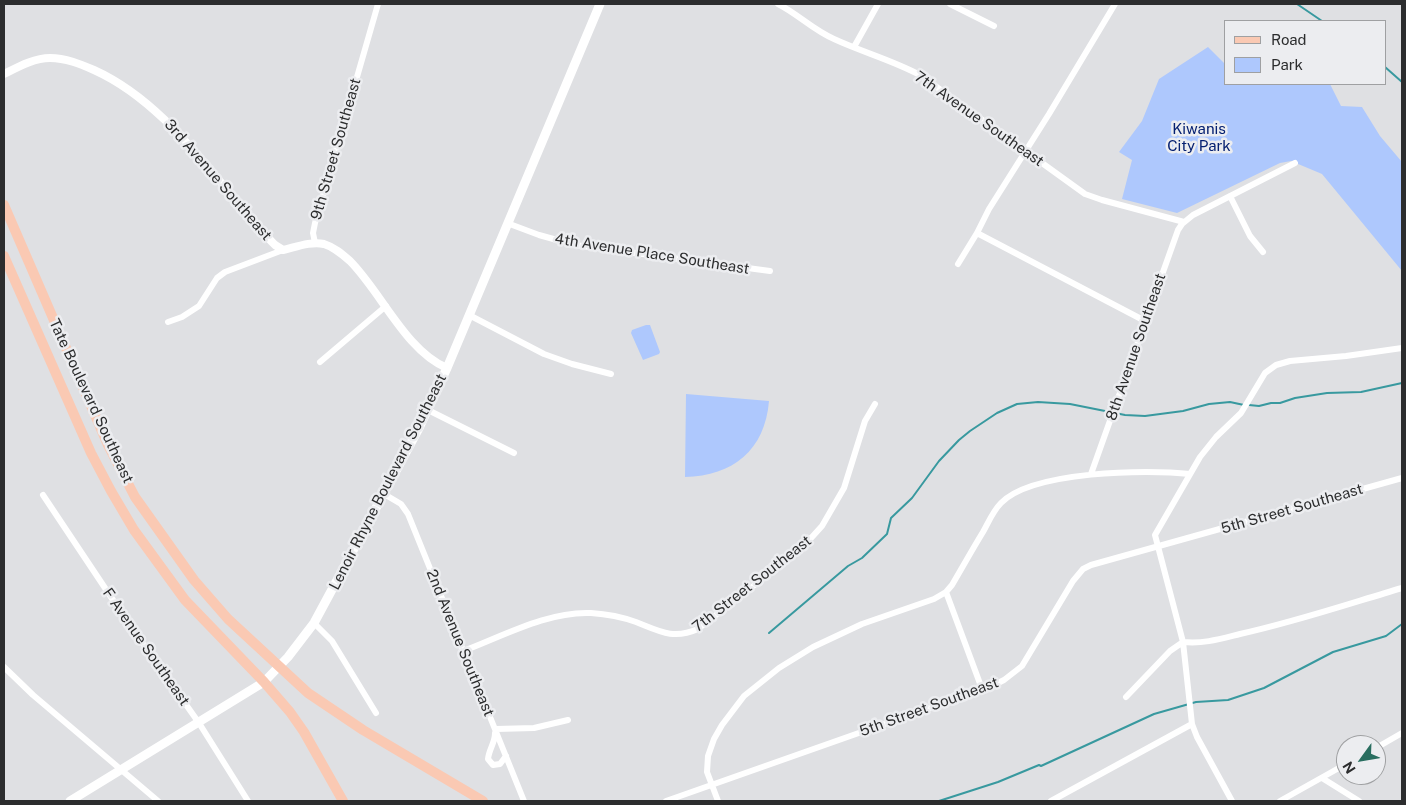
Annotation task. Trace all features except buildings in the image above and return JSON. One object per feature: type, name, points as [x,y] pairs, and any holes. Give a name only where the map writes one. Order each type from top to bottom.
[{"type":"main road","name":"Lenoir Rhyne Boulevard Southeast","points":[[70,801],[264,682],[299,644],[314,622],[428,410],[600,4]]},
{"type":"main road","name":"Tate Boulevard Southeast","points":[[4,205],[108,445],[136,497],[171,550],[194,580],[228,619],[308,693],[345,719],[482,801]]},
{"type":"main road","name":"Tate Boulevard Southeast","points":[[4,256],[91,453],[134,530],[185,600],[264,682],[290,712],[304,732],[343,801]]},
{"type":"street","name":"9th Street Southeast","points":[[315,243],[313,233],[315,223],[378,4]]},
{"type":"street","name":"7th Avenue Southeast","points":[[778,4],[817,31],[920,75],[1072,186],[1092,197],[1184,222]]},
{"type":"street","points":[[854,47],[878,4]]},
{"type":"street","points":[[950,4],[994,26]]},
{"type":"street","points":[[958,264],[989,209],[1115,4]]},
{"type":"street","name":"3rd Avenue Southeast","points":[[4,74],[40,59],[49,58],[68,60],[117,82],[154,109],[177,132],[268,238],[283,250]]},
{"type":"street","points":[[1184,222],[1193,215],[1294,163]]},
{"type":"street","points":[[1230,196],[1250,236],[1263,252]]},
{"type":"street","name":"4th Avenue Place Southeast","points":[[507,222],[539,235],[575,245],[770,271]]},
{"type":"street","name":"8th Avenue Southeast","points":[[1091,474],[1172,244],[1184,222]]},
{"type":"street","points":[[977,233],[1144,321]]},
{"type":"street","points":[[168,322],[182,317],[199,306],[204,301],[217,278],[225,272],[283,250],[315,243],[332,247],[342,255],[364,278],[415,344],[432,360],[447,368]]},
{"type":"street","points":[[320,362],[386,306]]},
{"type":"street","points":[[469,315],[544,354],[572,364],[611,374]]},
{"type":"street","points":[[1232,801],[1197,737],[1192,724],[1183,642],[1155,535],[1190,474],[1210,444],[1241,413],[1265,373],[1276,364],[1402,348]]},
{"type":"street","name":"7th Street Southeast","points":[[464,651],[565,614],[591,613],[612,616],[636,622],[653,630],[673,634],[682,634],[698,629],[802,548],[822,526],[844,488],[863,427],[876,404]]},
{"type":"street","points":[[428,410],[514,454]]},
{"type":"street","points":[[718,801],[707,772],[707,763],[714,739],[733,708],[757,684],[793,659],[832,637],[862,624],[934,599],[946,592],[952,585],[996,509],[1005,500],[1016,493],[1042,483],[1091,474],[1175,472],[1190,474]]},
{"type":"street","name":"5th Street Southeast","points":[[666,801],[1004,680],[1022,666],[1072,581],[1090,565],[1402,478]]},
{"type":"street","name":"2nd Avenue Southeast","points":[[384,494],[401,504],[408,514],[524,801]]},
{"type":"street","name":"F Avenue Southeast","points":[[43,495],[131,627],[199,723],[248,801]]},
{"type":"street","points":[[1126,697],[1170,651],[1183,642],[1211,642],[1264,629],[1402,588]]},
{"type":"street","points":[[946,592],[982,689]]},
{"type":"street","points":[[314,622],[332,641],[376,713]]},
{"type":"street","points":[[4,666],[33,695],[158,801]]},
{"type":"street","points":[[506,756],[500,764],[493,765],[488,759],[496,730],[534,728],[568,720]]},
{"type":"street","points":[[1051,801],[1192,724]]},
{"type":"street","points":[[1386,742],[1402,733]]},
{"type":"street","points":[[1280,801],[1336,770]]},
{"type":"street","points":[[1322,778],[1359,801]]},
{"type":"green space","name":"Kiwanis City Park","points":[[1208,47],[1224,63],[1224,85],[1330,85],[1341,106],[1362,107],[1380,136],[1402,162],[1402,271],[1322,174],[1291,161],[1280,163],[1177,213],[1122,199],[1132,160],[1119,152],[1142,121],[1159,79]]},
{"type":"green space","points":[[650,325],[660,352],[643,360],[631,333],[632,330]]},
{"type":"green space","points":[[686,394],[769,401],[761,433],[744,457],[718,472],[685,477]]},
{"type":"waterway","points":[[1297,4],[1321,20]]},
{"type":"waterway","points":[[1386,68],[1402,82]]},
{"type":"waterway","points":[[1249,405],[1259,406],[1280,403],[1295,398],[1327,393],[1361,392],[1402,383]]},
{"type":"waterway","points":[[769,633],[848,566],[862,558],[887,534],[891,518],[912,498],[939,461],[959,440],[997,413],[1017,404],[1038,402],[1070,404],[1125,415],[1145,416],[1183,411],[1209,404],[1230,402],[1244,405]]},
{"type":"waterway","points":[[939,801],[998,782],[1039,765],[1041,766],[1154,714],[1196,702],[1228,700],[1264,688],[1333,652],[1386,636],[1402,624]]}]
